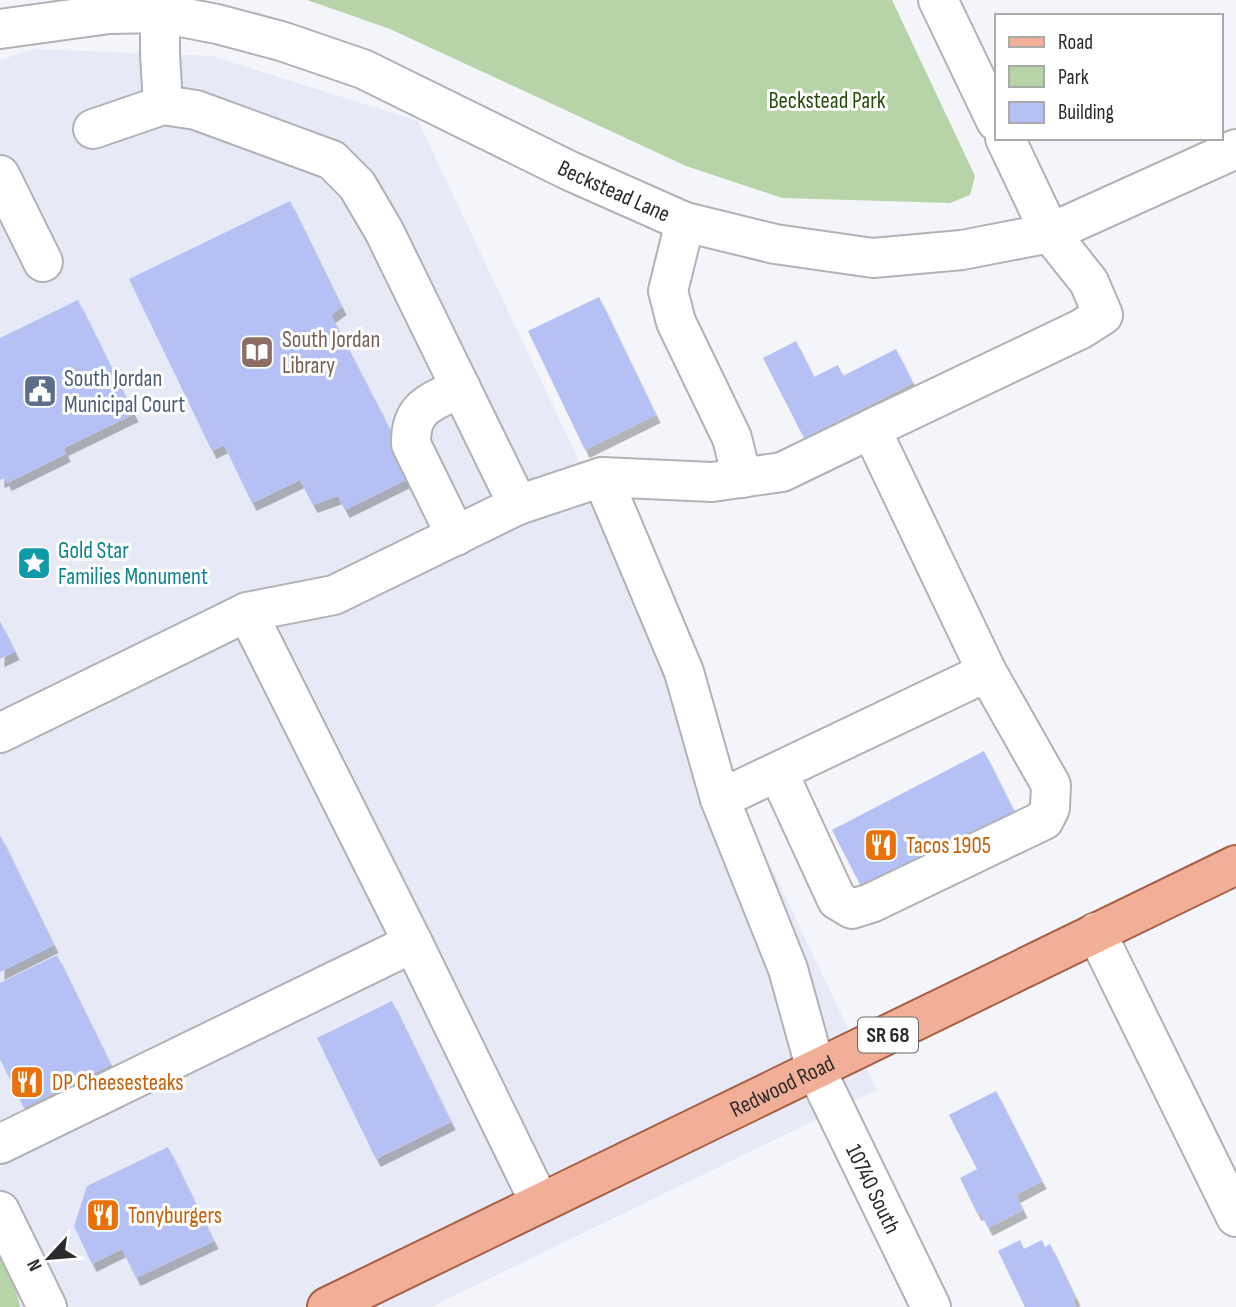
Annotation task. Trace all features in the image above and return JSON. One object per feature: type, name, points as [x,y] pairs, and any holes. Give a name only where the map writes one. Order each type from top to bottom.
[{"type":"main road","name":"Redwood Road","points":[[327,1307],[1236,865]]},
{"type":"street","points":[[938,0],[995,119]]},
{"type":"street","points":[[160,7],[163,105]]},
{"type":"street","name":"Beckstead Lane","points":[[0,29],[160,7],[281,41],[363,69],[569,171],[685,222],[775,244],[873,258],[962,250],[1050,233],[1236,149]]},
{"type":"street","points":[[93,129],[163,105],[195,110],[332,160],[357,185],[384,231],[518,505]]},
{"type":"street","points":[[0,733],[247,612],[334,595],[518,505],[602,477],[712,482],[782,472],[1081,329],[1103,315],[1089,282],[1050,233],[1006,140]]},
{"type":"street","points":[[0,174],[43,262]]},
{"type":"street","points":[[685,222],[668,290],[676,322],[732,438],[741,478]]},
{"type":"street","points":[[456,536],[411,444],[411,429],[415,417],[424,406],[461,388]]},
{"type":"street","points":[[778,772],[837,900],[852,909],[871,903],[1044,820],[1050,808],[1051,785],[988,672],[871,429]]},
{"type":"street","name":"10740 South","points":[[602,477],[684,672],[720,799],[788,969],[816,1070],[931,1307]]},
{"type":"street","points":[[247,612],[540,1203]]},
{"type":"street","points":[[720,799],[988,672]]},
{"type":"street","points":[[1096,932],[1236,1217]]},
{"type":"street","points":[[0,1144],[413,943]]},
{"type":"street","points":[[0,1210],[47,1307]]},
{"type":"shaded area","points":[[34,49],[212,56],[418,121],[877,1090],[431,1307],[0,1307],[0,60]]},
{"type":"green space","name":"Beckstead Park","points":[[307,0],[892,0],[975,176],[970,195],[950,203],[782,198],[686,166],[390,29]]},
{"type":"green space","points":[[0,1252],[14,1281],[20,1307],[0,1307]]},
{"type":"building","name":"South Jordan Library","points":[[290,201],[342,307],[331,315],[414,476],[345,510],[338,496],[313,505],[300,480],[252,503],[224,445],[212,451],[129,279]]},
{"type":"building","points":[[599,297],[656,415],[585,450],[528,331]]},
{"type":"building","points":[[78,300],[134,414],[64,448],[66,454],[7,483],[5,478],[0,480],[0,338]]},
{"type":"building","points":[[796,341],[814,377],[838,365],[843,376],[896,349],[913,383],[804,438],[763,358]]},
{"type":"building","points":[[0,621],[15,652],[0,659]]},
{"type":"building","points":[[984,751],[1016,815],[865,894],[832,830]]},
{"type":"building","points":[[0,835],[54,945],[0,972]]},
{"type":"building","points":[[57,955],[111,1065],[24,1108],[0,1059],[0,983]]},
{"type":"building","points":[[392,1001],[451,1122],[376,1159],[317,1038]]},
{"type":"building","points":[[996,1091],[1042,1181],[1016,1195],[1023,1210],[988,1228],[980,1212],[977,1213],[960,1178],[977,1169],[949,1115]]},
{"type":"building","points":[[168,1147],[214,1241],[136,1278],[122,1249],[92,1264],[74,1226],[87,1186]]},
{"type":"building","points":[[1020,1240],[1024,1249],[1042,1240],[1045,1247],[1050,1244],[1076,1298],[1073,1300],[1076,1307],[1025,1307],[998,1251]]},
{"type":"place","name":"South Jordan Library","points":[[257,352]]},
{"type":"place","name":"South Jordan Municipal Court","points":[[40,391]]},
{"type":"place","name":"Gold Star Families Monument","points":[[34,563]]},
{"type":"place","name":"Tacos 1905","points":[[881,845]]},
{"type":"place","name":"DP Cheesesteaks","points":[[27,1082]]},
{"type":"place","name":"Tonyburgers","points":[[103,1215]]}]
